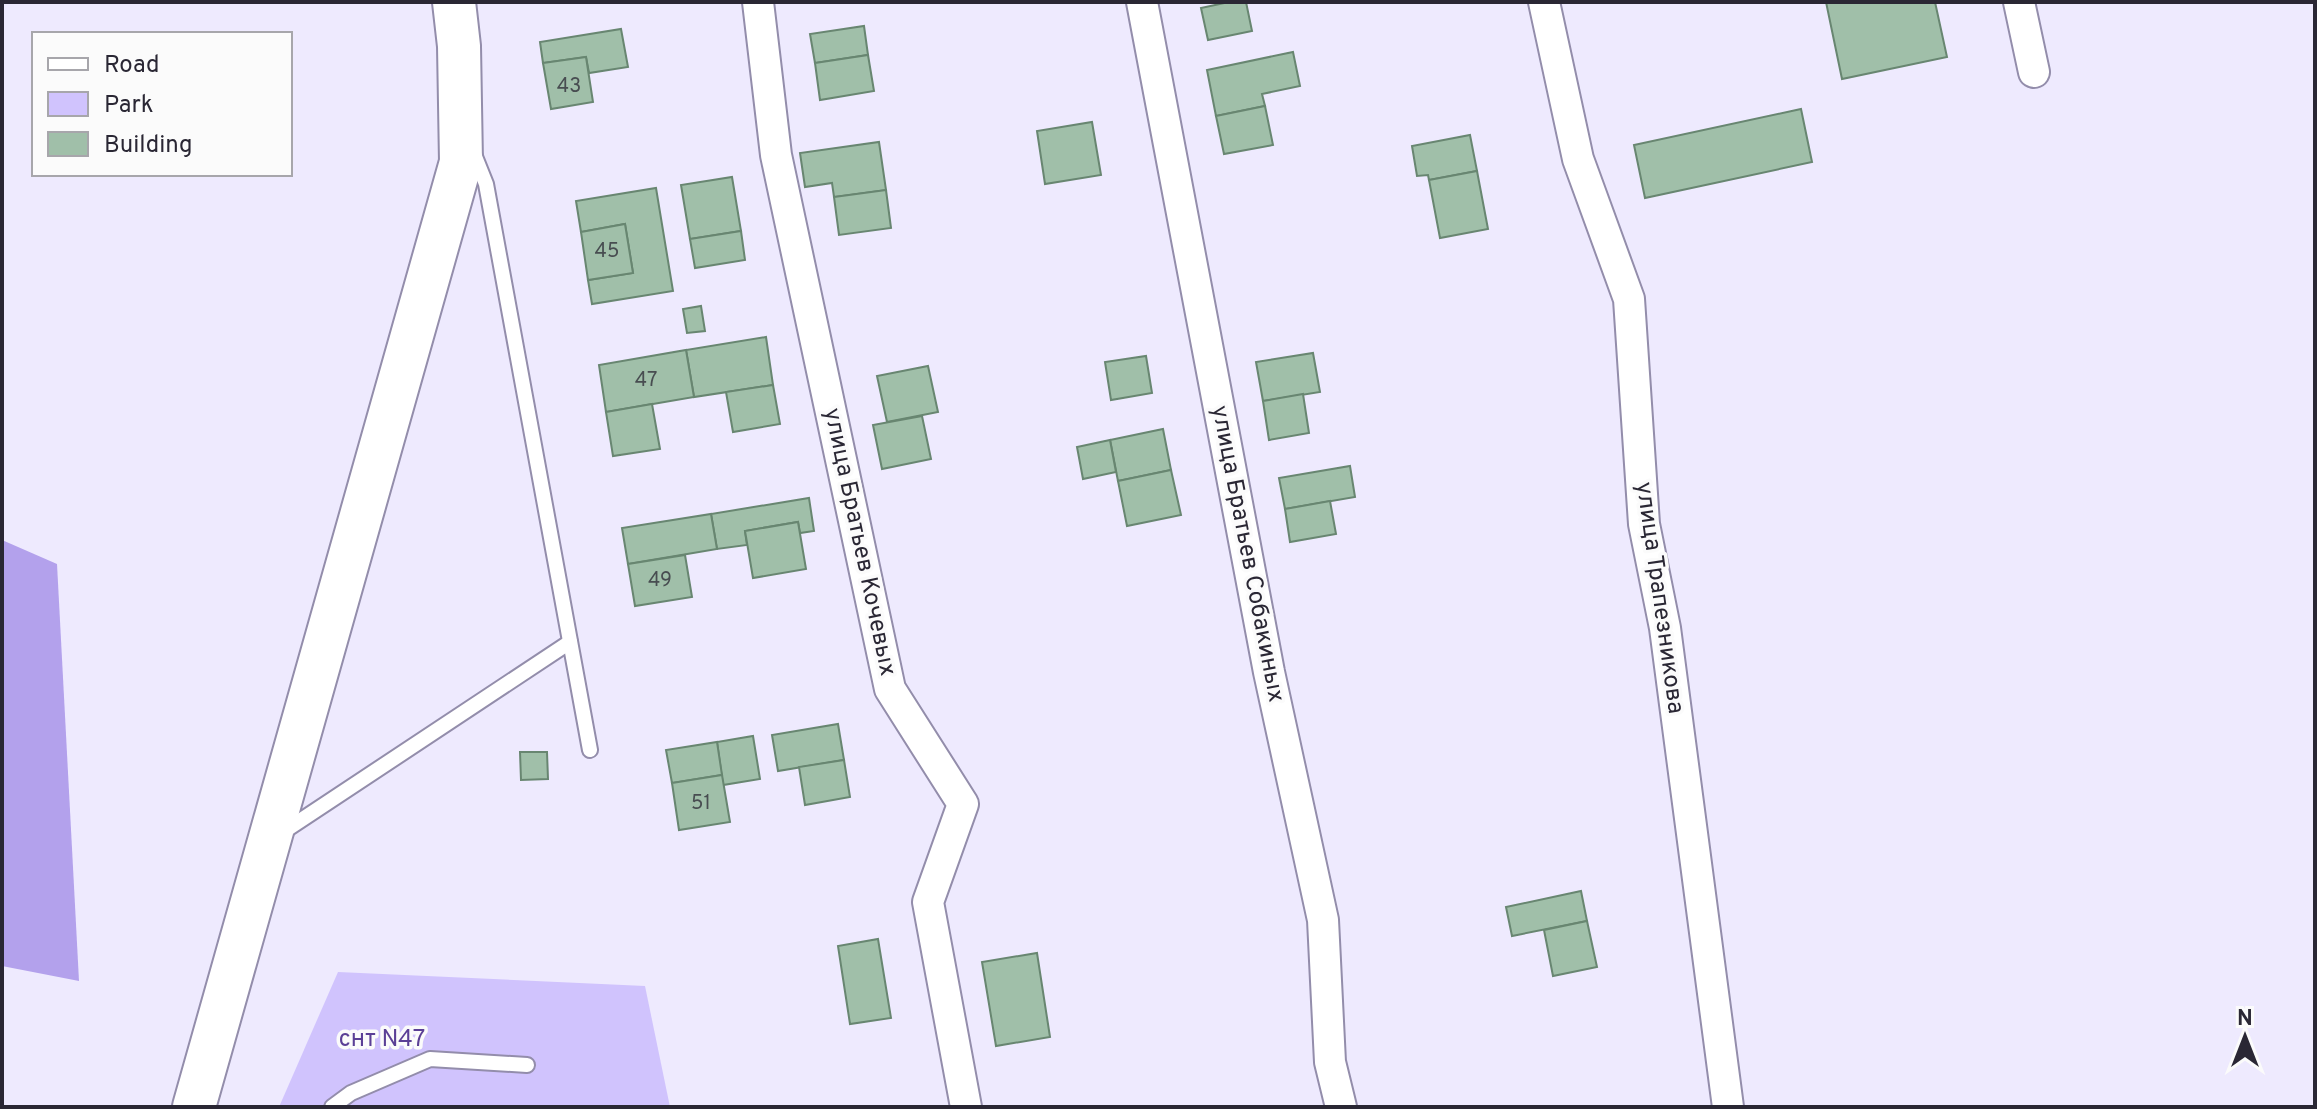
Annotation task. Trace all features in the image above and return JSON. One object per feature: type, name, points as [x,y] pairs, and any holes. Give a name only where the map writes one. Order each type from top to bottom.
[{"type":"street","points":[[194,1107],[461,162],[459,46],[454,2]]},
{"type":"street","name":"улица Братьев Кочевых","points":[[758,2],[776,155],[890,689],[963,804],[928,902],[966,1107]]},
{"type":"street","name":"улица Братьев Собакиных","points":[[1142,2],[1158,105],[1269,672],[1323,920],[1330,1062],[1341,1107]]},
{"type":"street","name":"улица Трапезникова","points":[[1544,2],[1578,159],[1629,299],[1644,524],[1665,628],[1728,1107]]},
{"type":"street","points":[[2019,2],[2034,72]]},
{"type":"lane","points":[[460,116],[486,184],[590,750]]},
{"type":"lane","points":[[270,840],[570,642]]},
{"type":"lane","points":[[332,1107],[351,1093],[430,1059],[527,1065]]},
{"type":"green space","name":"снт N47","points":[[338,972],[645,986],[670,1107],[279,1107]]},
{"type":"shaded area","points":[[2,540],[57,564],[79,981],[2,966]]},
{"type":"building","points":[[1246,2],[1252,31],[1208,40],[1201,8]]},
{"type":"building","points":[[1826,2],[1935,2],[1947,57],[1842,79]]},
{"type":"building","points":[[864,26],[868,55],[815,63],[810,34]]},
{"type":"building","points":[[621,29],[628,67],[589,73],[586,57],[543,63],[540,42]]},
{"type":"building","points":[[1293,52],[1300,86],[1262,94],[1265,106],[1216,116],[1207,70]]},
{"type":"building","points":[[868,55],[874,91],[820,100],[815,63]]},
{"type":"building","points":[[586,57],[593,102],[551,109],[543,63]]},
{"type":"building","points":[[1265,106],[1273,145],[1224,154],[1216,116]]},
{"type":"building","points":[[1801,109],[1812,162],[1645,198],[1634,145]]},
{"type":"building","points":[[1092,122],[1101,175],[1045,184],[1037,131]]},
{"type":"building","points":[[1470,135],[1477,171],[1429,180],[1428,175],[1417,176],[1412,146]]},
{"type":"building","points":[[879,142],[886,190],[834,197],[832,183],[805,187],[800,153]]},
{"type":"building","points":[[1477,171],[1488,229],[1440,238],[1429,180]]},
{"type":"building","points":[[732,177],[741,231],[690,239],[681,185]]},
{"type":"building","points":[[656,188],[673,291],[592,304],[588,280],[633,273],[625,224],[581,232],[576,201]]},
{"type":"building","points":[[886,190],[891,228],[839,235],[834,197]]},
{"type":"building","points":[[625,224],[633,273],[588,280],[581,232]]},
{"type":"building","points":[[741,231],[745,260],[695,268],[690,239]]},
{"type":"building","points":[[701,306],[705,331],[687,333],[683,309]]},
{"type":"building","points":[[766,337],[773,385],[694,397],[686,350]]},
{"type":"building","points":[[686,350],[694,397],[606,412],[599,365]]},
{"type":"building","points":[[1313,353],[1320,392],[1263,401],[1256,362]]},
{"type":"building","points":[[1146,356],[1152,393],[1111,400],[1105,362]]},
{"type":"building","points":[[928,366],[938,412],[887,422],[877,376]]},
{"type":"building","points":[[773,385],[780,424],[733,432],[726,392]]},
{"type":"building","points":[[1303,394],[1309,433],[1269,440],[1263,401]]},
{"type":"building","points":[[652,404],[660,449],[613,456],[606,412]]},
{"type":"building","points":[[922,416],[931,459],[882,469],[873,425]]},
{"type":"building","points":[[1163,429],[1171,470],[1118,481],[1110,440]]},
{"type":"building","points":[[1110,440],[1116,472],[1083,479],[1077,447]]},
{"type":"building","points":[[1350,466],[1355,497],[1285,509],[1279,478]]},
{"type":"building","points":[[1171,470],[1181,515],[1127,526],[1118,481]]},
{"type":"building","points":[[809,498],[814,531],[800,533],[798,522],[745,531],[747,545],[717,549],[711,514]]},
{"type":"building","points":[[1330,501],[1336,534],[1290,542],[1285,509]]},
{"type":"building","points":[[711,514],[717,549],[628,564],[622,528]]},
{"type":"building","points":[[798,522],[806,569],[753,578],[745,531]]},
{"type":"building","points":[[685,555],[692,597],[635,606],[628,564]]},
{"type":"building","points":[[838,724],[844,760],[778,771],[772,735]]},
{"type":"building","points":[[753,736],[760,779],[723,785],[717,742]]},
{"type":"building","points":[[717,742],[722,775],[672,783],[666,750]]},
{"type":"building","points":[[520,752],[547,752],[548,779],[521,780]]},
{"type":"building","points":[[844,760],[850,797],[805,805],[799,767]]},
{"type":"building","points":[[722,775],[730,822],[679,830],[672,783]]},
{"type":"building","points":[[1581,891],[1587,921],[1512,936],[1506,907]]},
{"type":"building","points":[[1587,921],[1597,967],[1553,976],[1544,930]]},
{"type":"building","points":[[878,939],[891,1018],[850,1024],[838,946]]},
{"type":"building","points":[[1037,953],[1050,1037],[996,1046],[982,962]]}]
